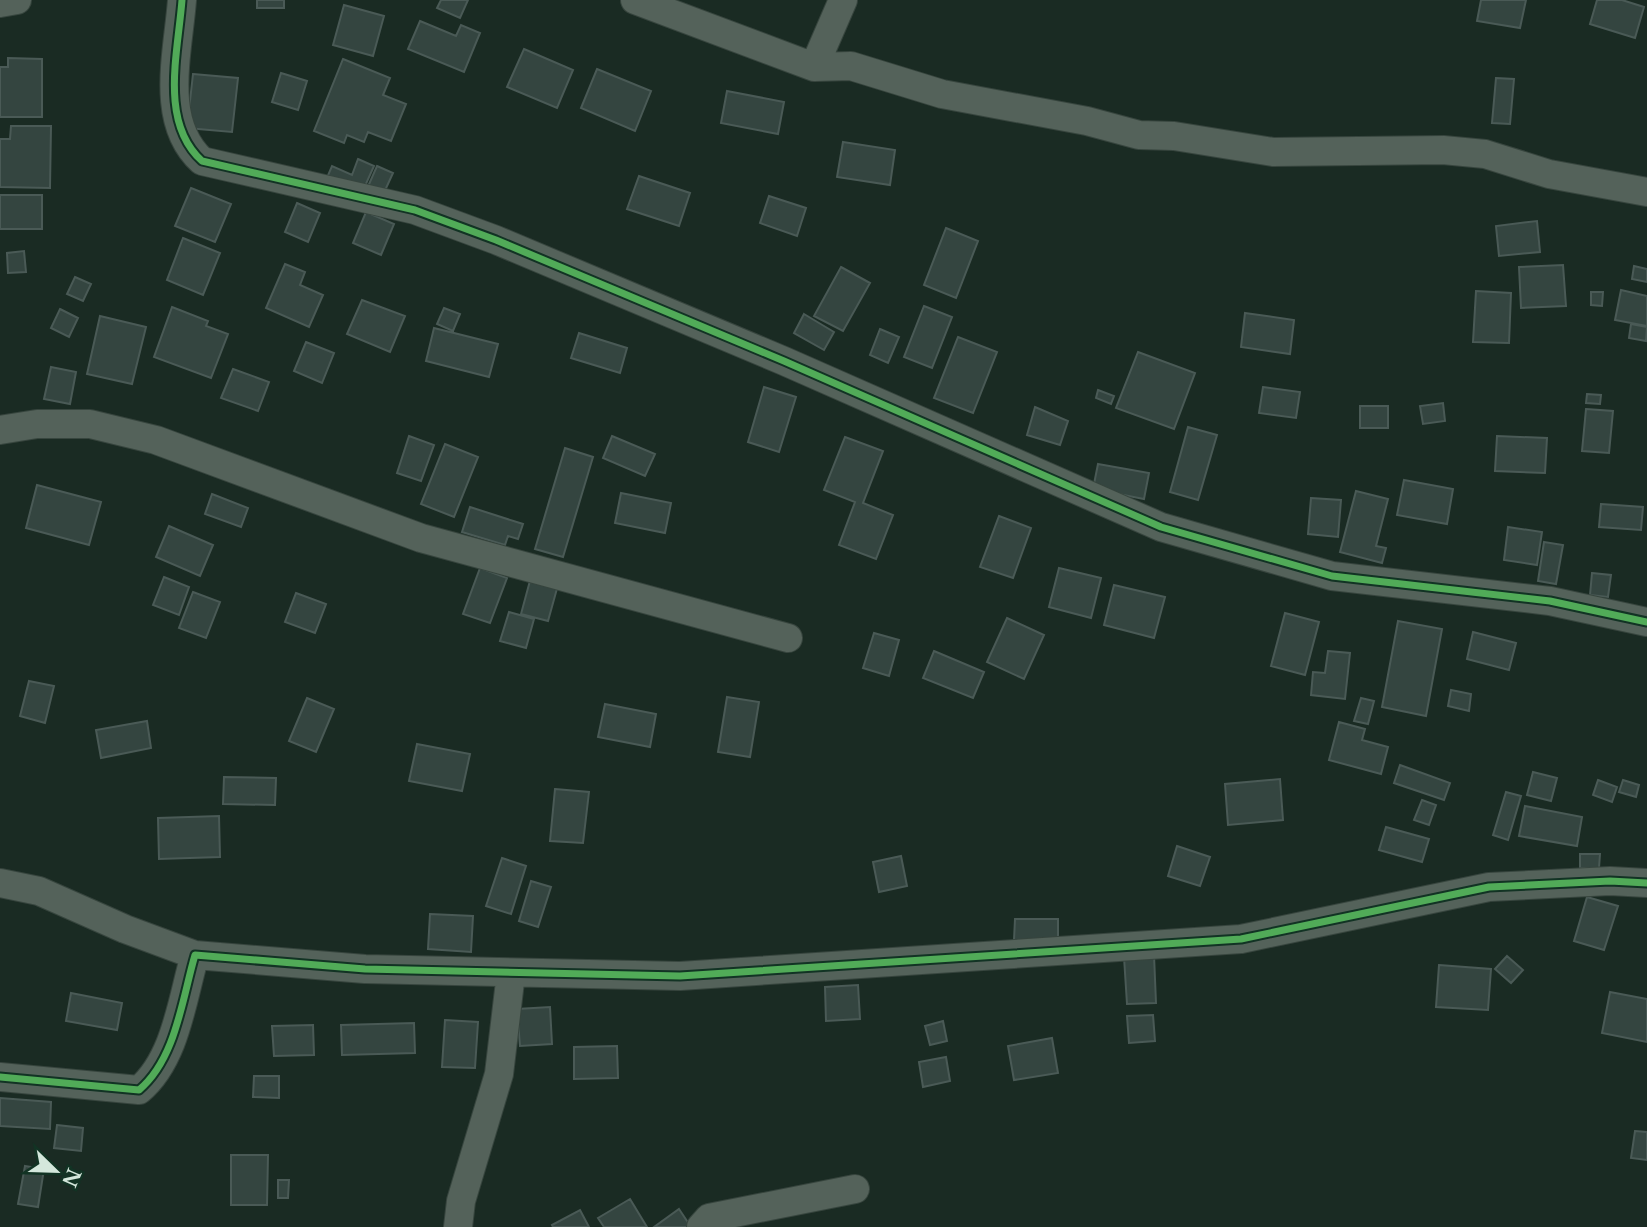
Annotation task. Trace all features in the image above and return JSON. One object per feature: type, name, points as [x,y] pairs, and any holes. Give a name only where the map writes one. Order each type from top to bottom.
[{"type":"street","points":[[0,3],[17,0]]},
{"type":"street","points":[[182,0],[176,114],[180,133],[191,151],[202,161],[415,210],[496,240],[784,361],[1161,527],[1332,576],[1550,601],[1647,622]]},
{"type":"street","points":[[635,0],[814,67],[851,66],[942,94],[1087,121],[1139,135],[1174,136],[1273,152],[1443,150],[1485,154],[1549,174],[1647,192]]},
{"type":"street","points":[[814,67],[844,0]]},
{"type":"street","points":[[0,430],[37,424],[90,424],[156,440],[421,538],[788,638]]},
{"type":"street","points":[[0,883],[39,891],[125,929],[195,954],[365,970],[680,976],[1241,939],[1489,887],[1610,881],[1647,883]]},
{"type":"street","points":[[0,1077],[139,1090],[153,1079],[171,1043],[195,954]]},
{"type":"street","points":[[458,1227],[461,1201],[499,1074],[511,973]]},
{"type":"street","points":[[701,1227],[709,1217],[855,1189]]},
{"type":"building","points":[[257,0],[284,0],[284,8],[257,8]]},
{"type":"building","points":[[441,0],[468,0],[460,18],[437,8]]},
{"type":"building","points":[[1481,0],[1526,0],[1520,28],[1477,21]]},
{"type":"building","points":[[1597,0],[1622,0],[1644,7],[1635,38],[1590,24]]},
{"type":"building","points":[[344,5],[384,16],[373,56],[333,45]]},
{"type":"building","points":[[420,21],[456,36],[461,25],[480,33],[464,72],[408,49]]},
{"type":"building","points":[[524,49],[573,70],[557,108],[507,87]]},
{"type":"building","points":[[8,58],[42,59],[42,117],[0,117],[0,67],[8,67]]},
{"type":"building","points":[[343,59],[390,78],[383,95],[406,104],[391,141],[368,132],[364,142],[347,135],[344,143],[314,131]]},
{"type":"building","points":[[597,69],[651,91],[635,131],[581,108]]},
{"type":"building","points":[[281,73],[307,81],[298,110],[272,102]]},
{"type":"building","points":[[193,74],[238,78],[232,132],[187,128]]},
{"type":"building","points":[[1496,78],[1514,79],[1510,124],[1492,123]]},
{"type":"building","points":[[727,91],[784,102],[778,134],[721,123]]},
{"type":"building","points":[[11,126],[51,126],[50,188],[0,187],[0,139],[10,139]]},
{"type":"building","points":[[843,142],[895,150],[890,185],[837,177]]},
{"type":"building","points":[[358,159],[374,166],[361,195],[326,180],[332,166],[352,175]]},
{"type":"building","points":[[377,166],[393,173],[382,197],[366,191]]},
{"type":"building","points":[[639,176],[690,193],[679,226],[627,209]]},
{"type":"building","points":[[191,188],[231,204],[215,242],[175,226]]},
{"type":"building","points":[[0,195],[42,195],[42,229],[0,229]]},
{"type":"building","points":[[769,196],[806,208],[797,236],[760,223]]},
{"type":"building","points":[[297,203],[320,213],[308,242],[285,232]]},
{"type":"building","points":[[366,212],[394,224],[381,255],[353,243]]},
{"type":"building","points":[[1537,221],[1540,252],[1499,256],[1496,226]]},
{"type":"building","points":[[946,228],[978,241],[956,298],[924,285]]},
{"type":"building","points":[[183,238],[220,253],[203,295],[167,280]]},
{"type":"building","points":[[24,251],[26,272],[8,273],[7,253]]},
{"type":"building","points":[[285,264],[305,272],[300,285],[323,295],[309,327],[266,308]]},
{"type":"building","points":[[1563,265],[1566,306],[1521,308],[1519,267]]},
{"type":"building","points":[[1634,266],[1647,269],[1647,282],[1632,279]]},
{"type":"building","points":[[841,267],[870,283],[843,331],[814,316]]},
{"type":"building","points":[[75,277],[91,284],[83,301],[67,294]]},
{"type":"building","points":[[1621,290],[1647,296],[1647,326],[1615,320]]},
{"type":"building","points":[[1476,291],[1511,293],[1509,343],[1473,342]]},
{"type":"building","points":[[1591,292],[1603,292],[1602,306],[1591,305]]},
{"type":"building","points":[[362,300],[405,316],[390,352],[347,334]]},
{"type":"building","points":[[924,306],[952,317],[932,368],[904,357]]},
{"type":"building","points":[[172,307],[208,321],[206,326],[228,334],[211,378],[154,357]]},
{"type":"building","points":[[444,308],[460,314],[453,331],[437,324]]},
{"type":"building","points":[[60,309],[78,318],[69,337],[51,328]]},
{"type":"building","points":[[1245,313],[1294,320],[1290,354],[1241,347]]},
{"type":"building","points":[[804,314],[834,332],[824,350],[794,333]]},
{"type":"building","points":[[100,316],[146,327],[132,384],[87,374]]},
{"type":"building","points":[[1631,324],[1647,327],[1646,341],[1629,338]]},
{"type":"building","points":[[434,328],[498,344],[489,377],[426,361]]},
{"type":"building","points":[[880,329],[899,337],[888,363],[870,355]]},
{"type":"building","points":[[579,333],[627,348],[620,373],[571,358]]},
{"type":"building","points":[[958,337],[997,352],[973,413],[934,398]]},
{"type":"building","points":[[306,342],[334,353],[322,383],[294,371]]},
{"type":"building","points":[[1138,352],[1195,373],[1174,429],[1116,408]]},
{"type":"building","points":[[51,367],[76,372],[70,404],[44,399]]},
{"type":"building","points":[[233,369],[269,382],[258,411],[221,398]]},
{"type":"building","points":[[764,387],[796,397],[779,452],[748,442]]},
{"type":"building","points":[[1263,387],[1300,392],[1296,418],[1259,413]]},
{"type":"building","points":[[1098,390],[1114,396],[1111,404],[1096,398]]},
{"type":"building","points":[[1587,394],[1601,395],[1600,404],[1586,403]]},
{"type":"building","points":[[1443,403],[1445,421],[1423,424],[1420,406]]},
{"type":"building","points":[[1360,406],[1388,406],[1388,428],[1360,428]]},
{"type":"building","points":[[1035,407],[1068,421],[1060,445],[1027,435]]},
{"type":"building","points":[[1586,409],[1613,411],[1609,453],[1582,451]]},
{"type":"building","points":[[1188,427],[1217,435],[1198,500],[1170,492]]},
{"type":"building","points":[[409,436],[434,445],[421,481],[397,473]]},
{"type":"building","points":[[612,436],[655,454],[645,476],[603,458]]},
{"type":"building","points":[[1497,436],[1547,438],[1545,473],[1495,471]]},
{"type":"building","points":[[845,437],[883,451],[863,503],[893,515],[876,559],[839,545],[855,502],[824,490]]},
{"type":"building","points":[[445,444],[478,457],[454,517],[421,504]]},
{"type":"building","points":[[565,448],[593,457],[563,557],[535,549]]},
{"type":"building","points":[[1098,464],[1149,473],[1144,499],[1093,489]]},
{"type":"building","points":[[1404,480],[1453,489],[1447,524],[1397,515]]},
{"type":"building","points":[[37,485],[101,502],[89,545],[26,528]]},
{"type":"building","points":[[1356,491],[1388,499],[1376,546],[1386,548],[1382,563],[1340,552]]},
{"type":"building","points":[[621,493],[671,503],[665,533],[615,523]]},
{"type":"building","points":[[212,494],[248,508],[241,527],[205,514]]},
{"type":"building","points":[[1311,498],[1341,500],[1338,537],[1308,534]]},
{"type":"building","points":[[1601,504],[1643,507],[1641,530],[1599,527]]},
{"type":"building","points":[[470,507],[523,524],[518,539],[508,536],[505,545],[462,532]]},
{"type":"building","points":[[999,516],[1031,528],[1013,578],[980,567]]},
{"type":"building","points":[[169,526],[213,545],[200,576],[156,557]]},
{"type":"building","points":[[1508,527],[1542,532],[1537,565],[1504,560]]},
{"type":"building","points":[[1544,542],[1563,545],[1556,584],[1538,581]]},
{"type":"building","points":[[480,568],[507,578],[490,623],[463,614]]},
{"type":"building","points":[[1059,568],[1101,578],[1091,618],[1049,607]]},
{"type":"building","points":[[1592,573],[1611,575],[1608,597],[1590,595]]},
{"type":"building","points":[[164,577],[189,587],[179,615],[153,605]]},
{"type":"building","points":[[531,577],[558,585],[548,621],[521,614]]},
{"type":"building","points":[[1114,585],[1165,597],[1154,638],[1104,625]]},
{"type":"building","points":[[193,592],[220,602],[206,638],[179,628]]},
{"type":"building","points":[[296,593],[326,604],[315,633],[285,622]]},
{"type":"building","points":[[509,612],[534,619],[526,648],[500,641]]},
{"type":"building","points":[[1285,613],[1319,622],[1305,675],[1271,666]]},
{"type":"building","points":[[1007,618],[1044,635],[1024,679],[987,662]]},
{"type":"building","points":[[1398,621],[1442,629],[1426,716],[1382,707]]},
{"type":"building","points":[[1473,632],[1516,643],[1509,670],[1467,659]]},
{"type":"building","points":[[874,633],[899,640],[889,676],[863,668]]},
{"type":"building","points":[[934,651],[984,672],[973,698],[923,678]]},
{"type":"building","points":[[1328,651],[1350,653],[1345,699],[1311,695],[1313,672],[1325,673]]},
{"type":"building","points":[[29,681],[54,686],[45,723],[20,716]]},
{"type":"building","points":[[1451,690],[1471,694],[1469,711],[1448,706]]},
{"type":"building","points":[[727,697],[759,702],[750,757],[718,752]]},
{"type":"building","points":[[307,698],[334,709],[316,752],[289,741]]},
{"type":"building","points":[[1361,698],[1374,701],[1368,724],[1354,721]]},
{"type":"building","points":[[605,704],[656,714],[650,747],[598,737]]},
{"type":"building","points":[[147,721],[151,748],[101,758],[96,730]]},
{"type":"building","points":[[1339,722],[1365,729],[1362,740],[1388,747],[1381,774],[1329,760]]},
{"type":"building","points":[[417,744],[470,754],[462,791],[409,781]]},
{"type":"building","points":[[1400,765],[1450,783],[1444,800],[1394,783]]},
{"type":"building","points":[[1533,772],[1557,778],[1551,801],[1527,795]]},
{"type":"building","points":[[224,777],[276,778],[275,805],[223,804]]},
{"type":"building","points":[[1280,779],[1283,820],[1228,825],[1225,784]]},
{"type":"building","points":[[1598,780],[1617,787],[1612,802],[1593,795]]},
{"type":"building","points":[[1623,780],[1639,785],[1636,797],[1619,792]]},
{"type":"building","points":[[555,789],[589,792],[583,843],[550,841]]},
{"type":"building","points":[[1506,792],[1521,796],[1508,840],[1493,835]]},
{"type":"building","points":[[1422,800],[1436,805],[1429,825],[1414,820]]},
{"type":"building","points":[[1525,806],[1582,817],[1577,846],[1519,836]]},
{"type":"building","points":[[219,816],[220,857],[159,859],[158,818]]},
{"type":"building","points":[[1386,827],[1429,839],[1422,862],[1379,850]]},
{"type":"building","points":[[1177,846],[1210,857],[1200,886],[1168,876]]},
{"type":"building","points":[[1580,854],[1600,854],[1599,868],[1580,868]]},
{"type":"building","points":[[901,856],[907,886],[879,892],[873,862]]},
{"type":"building","points":[[502,858],[526,866],[511,914],[486,906]]},
{"type":"building","points":[[531,881],[551,887],[538,927],[519,921]]},
{"type":"building","points":[[1587,897],[1618,906],[1604,950],[1574,941]]},
{"type":"building","points":[[430,914],[473,916],[471,952],[428,949]]},
{"type":"building","points":[[1015,919],[1058,919],[1058,940],[1014,940]]},
{"type":"building","points":[[1154,955],[1156,1003],[1127,1004],[1124,957]]},
{"type":"building","points":[[1507,956],[1523,970],[1511,983],[1495,969]]},
{"type":"building","points":[[1439,965],[1491,969],[1488,1010],[1436,1007]]},
{"type":"building","points":[[858,985],[860,1019],[826,1021],[825,987]]},
{"type":"building","points":[[1610,992],[1647,999],[1647,1042],[1602,1033]]},
{"type":"building","points":[[71,993],[122,1003],[117,1030],[66,1021]]},
{"type":"building","points":[[550,1007],[552,1044],[520,1046],[517,1009]]},
{"type":"building","points":[[1153,1015],[1155,1041],[1129,1043],[1127,1016]]},
{"type":"building","points":[[445,1020],[478,1022],[475,1068],[442,1067]]},
{"type":"building","points":[[943,1021],[947,1041],[930,1045],[925,1026]]},
{"type":"building","points":[[414,1023],[415,1053],[342,1055],[341,1025]]},
{"type":"building","points":[[313,1025],[314,1055],[274,1056],[272,1026]]},
{"type":"building","points":[[1052,1038],[1058,1073],[1014,1080],[1008,1046]]},
{"type":"building","points":[[617,1046],[618,1078],[574,1079],[574,1047]]},
{"type":"building","points":[[946,1057],[950,1081],[923,1087],[919,1062]]},
{"type":"building","points":[[254,1076],[279,1076],[279,1098],[253,1097]]},
{"type":"building","points":[[0,1098],[51,1102],[50,1129],[0,1126]]},
{"type":"building","points":[[57,1125],[83,1128],[81,1151],[54,1148]]},
{"type":"building","points":[[1635,1131],[1647,1132],[1647,1160],[1631,1158]]},
{"type":"building","points":[[231,1155],[268,1155],[267,1205],[231,1205]]},
{"type":"building","points":[[25,1166],[44,1169],[38,1207],[18,1204]]},
{"type":"building","points":[[278,1180],[289,1180],[288,1198],[278,1198]]},
{"type":"building","points":[[630,1199],[647,1227],[604,1227],[598,1218]]},
{"type":"building","points":[[679,1209],[691,1227],[654,1227]]},
{"type":"building","points":[[580,1210],[589,1227],[553,1227],[552,1225]]},
{"type":"cycle path","points":[[182,0],[175,64],[176,107],[180,127],[189,145],[202,161],[415,210],[496,240],[784,361],[1161,527],[1332,576],[1550,601],[1647,622]]},
{"type":"cycle path","points":[[0,1077],[139,1090],[162,1062],[170,1045],[195,955],[365,969],[680,976],[1241,939],[1489,887],[1610,881],[1647,883]]}]
